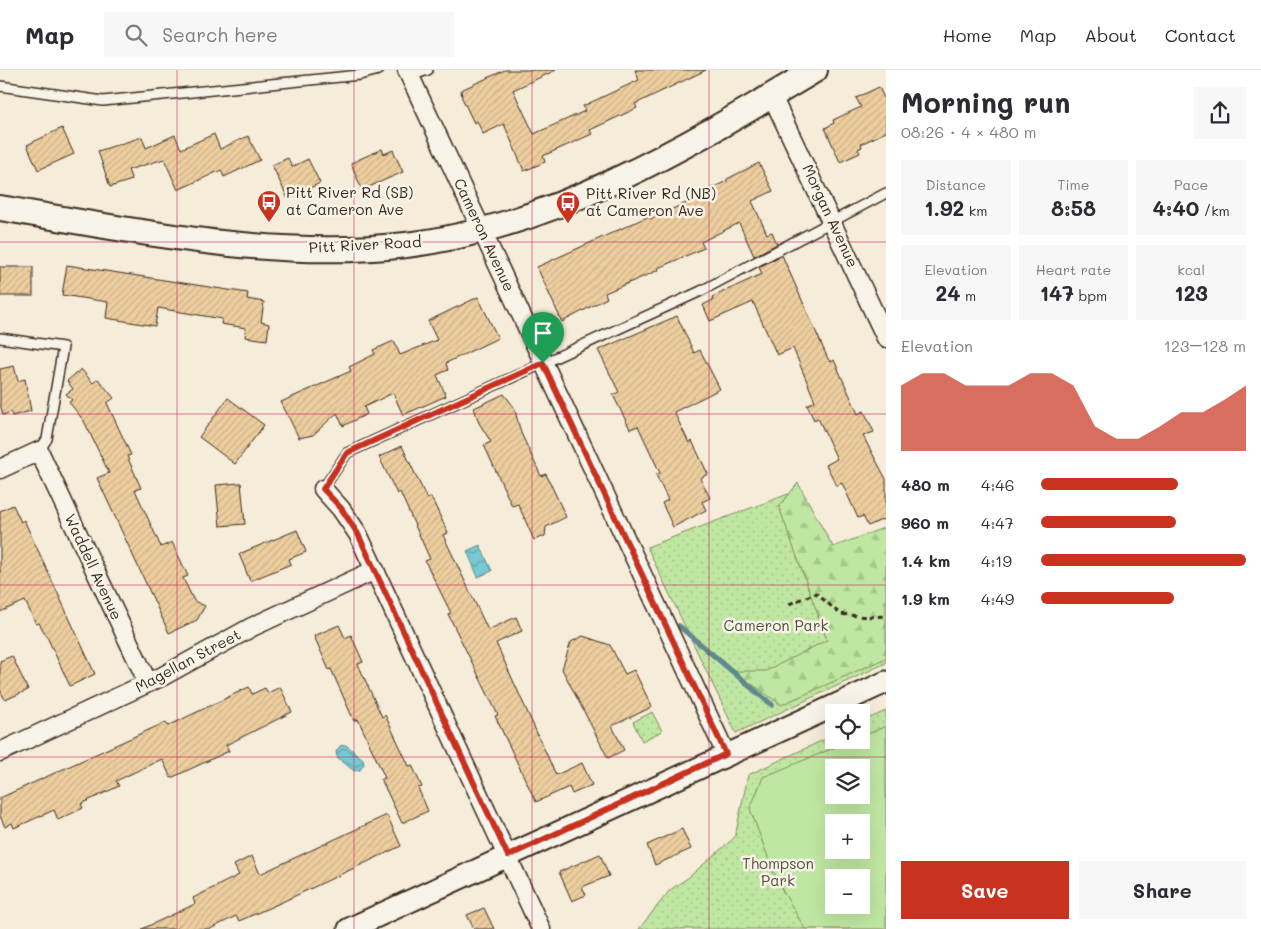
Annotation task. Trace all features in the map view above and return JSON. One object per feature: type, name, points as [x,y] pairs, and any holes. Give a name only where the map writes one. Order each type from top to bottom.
[{"type":"main road","name":"Pitt River Road","points":[[0,208],[189,239],[301,248],[406,246],[483,231],[543,210],[646,167],[815,70]]},
{"type":"street","name":"Cameron Avenue","points":[[409,73],[726,754]]},
{"type":"street","name":"Morgan Avenue","points":[[772,96],[886,338]]},
{"type":"street","points":[[0,469],[39,451]]},
{"type":"street","name":"Waddell Avenue","points":[[39,451],[148,684]]},
{"type":"street","points":[[323,489],[350,520],[375,570],[541,929]]},
{"type":"street","name":"Magellan Street","points":[[0,752],[148,684],[252,627],[375,570]]},
{"type":"street","points":[[349,929],[886,682]]},
{"type":"lane","points":[[0,86],[103,101],[360,75],[379,70]]},
{"type":"lane","points":[[409,73],[428,70]]},
{"type":"lane","points":[[323,489],[347,453],[701,291],[886,193]]},
{"type":"lane","points":[[0,338],[63,347],[47,439],[39,451]]},
{"type":"path","points":[[789,604],[816,594],[840,614],[866,617],[886,616]]},
{"type":"green space","points":[[798,483],[833,547],[886,527],[886,658],[781,705],[734,671],[766,671],[827,640],[779,507]]},
{"type":"green space","name":"Cameron Park","points":[[791,493],[823,561],[886,533],[886,663],[736,733],[647,547]]},
{"type":"green space","name":"Thompson Park","points":[[886,711],[886,929],[639,929],[670,890],[689,877],[735,837],[748,775],[825,739],[825,749],[870,749],[870,718]]},
{"type":"green space","points":[[652,712],[662,731],[642,741],[633,722]]},
{"type":"green space","points":[[886,726],[886,929],[805,929],[777,881],[750,809],[763,777],[831,749],[870,749],[870,733]]},
{"type":"water","points":[[480,545],[492,571],[478,577],[467,551]]},
{"type":"water","points":[[346,745],[363,759],[364,764],[360,770],[354,771],[337,757],[336,752],[340,746]]},
{"type":"building","points":[[505,70],[556,70],[513,90],[534,134],[585,111],[583,106],[639,80],[635,70],[706,70],[635,104],[637,108],[590,130],[592,134],[543,156],[545,162],[524,171],[504,124],[483,134],[477,121],[474,123],[462,98],[461,90]]},
{"type":"building","points":[[879,87],[886,103],[886,132],[861,144],[862,147],[858,149],[860,153],[840,162],[825,128],[834,123],[833,120],[861,107],[856,98]]},
{"type":"building","points":[[62,128],[74,154],[38,170],[27,145]]},
{"type":"building","points":[[214,134],[220,149],[248,136],[260,160],[224,177],[221,170],[178,190],[164,159],[128,170],[132,180],[110,187],[98,151],[142,137],[146,148],[175,135],[181,149]]},
{"type":"building","points":[[382,149],[384,154],[393,150],[403,172],[362,190],[351,163]]},
{"type":"building","points":[[288,158],[292,167],[308,159],[320,183],[288,199],[272,165]]},
{"type":"building","points":[[759,163],[773,191],[752,201],[767,234],[772,232],[777,244],[754,256],[739,223],[701,242],[704,248],[605,293],[607,298],[562,322],[537,267],[649,216],[650,219],[695,199],[694,196],[727,181],[727,179]]},
{"type":"building","points":[[782,255],[828,359],[831,362],[834,360],[858,414],[864,411],[874,432],[863,436],[886,479],[886,518],[868,526],[863,516],[858,518],[842,483],[837,486],[826,465],[837,459],[818,418],[814,420],[807,405],[815,401],[793,348],[777,355],[753,302],[710,321],[703,305],[713,300],[712,297],[762,274],[759,267]]},
{"type":"building","points":[[67,265],[248,293],[247,299],[264,302],[261,322],[269,324],[267,340],[245,337],[246,328],[221,324],[222,319],[158,308],[155,326],[106,318],[108,302],[62,295]]},
{"type":"building","points":[[0,267],[33,267],[33,296],[0,296]]},
{"type":"building","points":[[478,297],[498,338],[446,363],[448,370],[437,375],[446,396],[403,415],[393,393],[364,407],[367,414],[343,426],[337,413],[313,435],[299,438],[281,402],[351,371],[349,367],[375,354],[373,350],[394,341],[400,355],[437,340],[428,321]]},
{"type":"building","points":[[677,316],[694,353],[700,350],[720,389],[674,412],[689,443],[692,441],[708,474],[700,478],[710,498],[702,502],[706,510],[673,527],[662,503],[668,500],[656,475],[660,473],[638,426],[630,429],[613,395],[619,392],[598,350]]},
{"type":"building","points":[[14,366],[18,381],[25,379],[31,411],[12,416],[11,412],[3,415],[0,404],[0,369]]},
{"type":"building","points":[[81,369],[93,383],[98,379],[114,398],[107,403],[131,455],[127,456],[141,488],[135,490],[161,547],[172,542],[188,576],[183,578],[194,601],[205,606],[197,620],[169,633],[97,478],[109,473],[84,421],[69,402],[72,400],[66,394],[73,389],[67,381]]},
{"type":"building","points":[[504,394],[514,407],[521,433],[541,476],[546,474],[566,517],[546,527],[545,536],[534,540],[518,504],[512,506],[484,445],[491,442],[479,423],[474,408]]},
{"type":"building","points":[[228,398],[264,425],[235,464],[199,437]]},
{"type":"building","points":[[402,446],[427,499],[431,497],[448,533],[443,535],[488,630],[516,617],[522,631],[496,643],[556,775],[582,763],[592,785],[572,794],[569,787],[536,802],[495,716],[498,715],[448,614],[451,613],[425,561],[430,559],[400,492],[397,494],[379,457]]},
{"type":"building","points":[[241,483],[245,524],[220,526],[216,485]]},
{"type":"building","points":[[13,505],[21,522],[24,520],[95,674],[70,686],[47,637],[39,623],[36,624],[25,601],[0,612],[0,511]]},
{"type":"building","points":[[297,530],[306,552],[289,559],[291,564],[250,581],[239,554]]},
{"type":"building","points":[[339,625],[345,638],[351,635],[363,662],[358,664],[382,717],[385,715],[409,766],[412,765],[422,787],[418,788],[428,811],[402,823],[381,779],[385,778],[358,719],[354,721],[314,636]]},
{"type":"building","points":[[583,636],[610,645],[625,674],[634,670],[652,707],[612,726],[624,750],[608,758],[562,669],[571,642]]},
{"type":"building","points":[[12,656],[28,690],[5,700],[0,690],[0,661]]},
{"type":"building","points":[[249,687],[252,694],[265,688],[268,693],[280,687],[292,712],[226,745],[229,751],[171,778],[162,759],[116,781],[119,786],[81,804],[83,808],[58,820],[54,810],[14,828],[12,823],[5,827],[0,816],[0,798],[166,722],[168,726]]},
{"type":"building","points":[[387,815],[401,846],[280,903],[239,921],[236,916],[210,929],[142,929],[195,904],[193,898],[239,875],[234,865],[252,856],[260,874]]},
{"type":"building","points":[[682,829],[691,849],[655,865],[647,845]]},
{"type":"building","points":[[600,854],[609,876],[582,887],[586,895],[572,901],[559,872]]},
{"type":"building","points":[[484,908],[494,929],[474,929],[467,915]]},
{"type":"waterway","points":[[679,626],[772,705]]},
{"type":"place","name":"Pitt River Rd (SB) at Cameron Ave","points":[[269,223]]},
{"type":"place","name":"Pitt River Rd (NB) at Cameron Ave","points":[[568,224]]},
{"type":"route","points":[[543,363],[726,754],[508,856],[358,534],[341,508],[323,489],[347,453],[543,363]]}]
